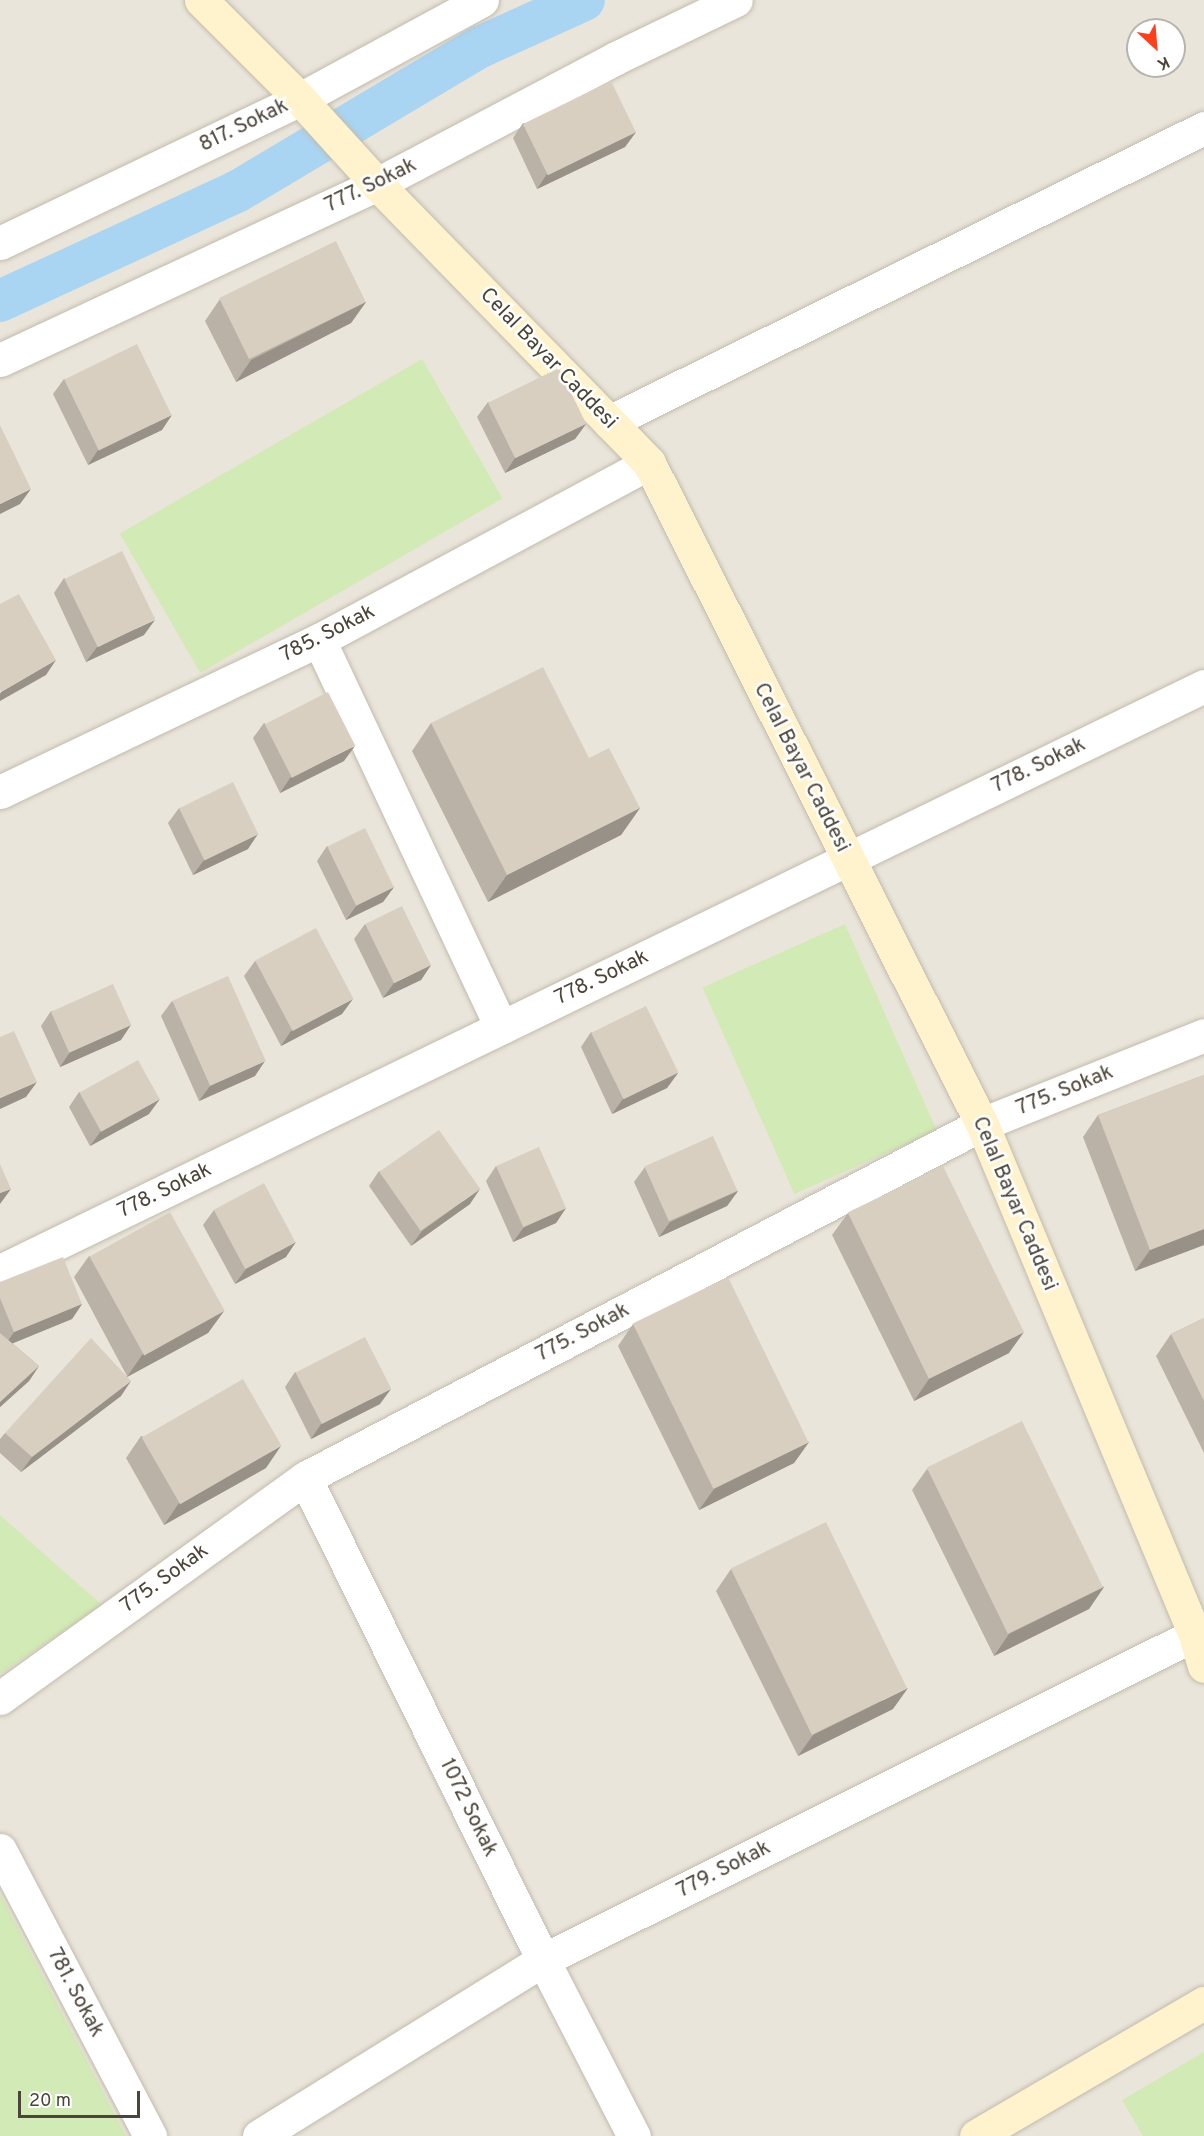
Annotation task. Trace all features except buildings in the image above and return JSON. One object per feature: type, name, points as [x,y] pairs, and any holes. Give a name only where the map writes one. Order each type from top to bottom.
[{"type":"street","name":"Celal Bayar Caddesi","points":[[201,0],[300,99],[377,184],[649,463],[982,1124],[1201,1644]]},
{"type":"street","name":"817. Sokak","points":[[0,243],[300,99],[482,0]]},
{"type":"street","name":"777. Sokak","points":[[0,360],[377,184],[616,58],[736,0]]},
{"type":"street","points":[[609,422],[1204,128]]},
{"type":"street","name":"785. Sokak","points":[[0,792],[319,640],[649,463]]},
{"type":"street","points":[[319,640],[501,1027]]},
{"type":"street","name":"778. Sokak","points":[[0,1271],[1204,686]]},
{"type":"street","name":"775. Sokak","points":[[0,1698],[305,1478],[982,1124],[1204,1035]]},
{"type":"street","name":"1072 Sokak","points":[[305,1478],[543,1960],[634,2136]]},
{"type":"street","name":"779. Sokak","points":[[259,2136],[543,1960],[1201,1644]]},
{"type":"street","name":"781. Sokak","points":[[0,1850],[150,2136]]},
{"type":"street","points":[[976,2136],[1204,2003]]},
{"type":"shaded area","points":[[0,0],[1204,0],[1204,2136],[0,2136]]},
{"type":"green space","points":[[422,359],[502,498],[200,673],[120,534]]},
{"type":"green space","points":[[845,924],[937,1130],[794,1194],[702,987]]},
{"type":"green space","points":[[0,1515],[102,1605],[0,1674]]},
{"type":"green space","points":[[0,1894],[126,2136],[0,2136]]},
{"type":"green space","points":[[1204,2052],[1204,2136],[1143,2136],[1122,2100]]},
{"type":"waterway","points":[[0,301],[238,191],[480,47],[584,0]]}]
